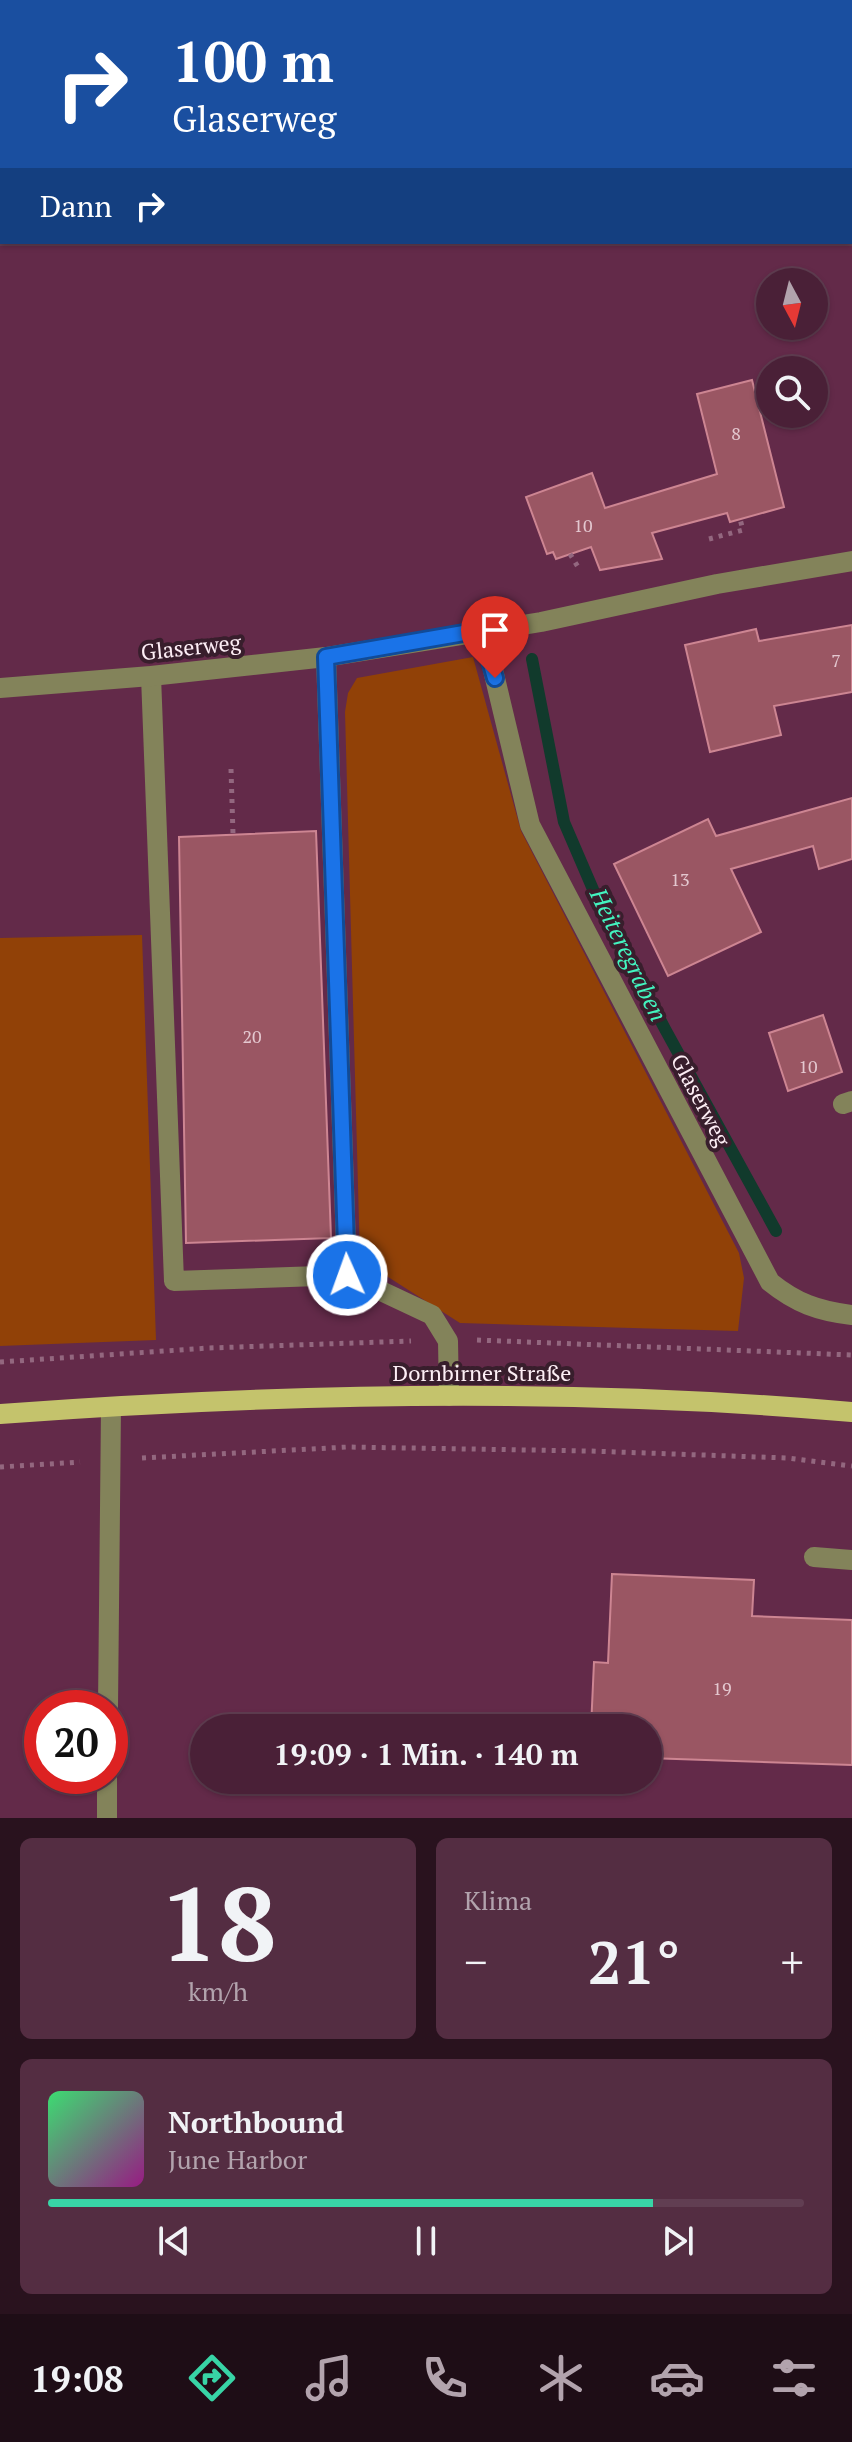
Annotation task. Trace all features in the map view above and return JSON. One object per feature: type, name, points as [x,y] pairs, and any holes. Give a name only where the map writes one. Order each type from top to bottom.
[{"type":"main road","name":"Dornbirner Straße","points":[[0,1414],[111,1407],[449,1396],[727,1402],[852,1412]]},
{"type":"street","name":"Glaserweg","points":[[0,688],[326,657],[541,622],[717,584],[852,561]]},
{"type":"street","name":"Glaserweg","points":[[481,630],[530,825],[770,1282],[793,1301],[833,1313],[852,1315]]},
{"type":"street","points":[[326,657],[347,1275]]},
{"type":"street","points":[[151,676],[174,1281],[347,1275],[432,1315],[448,1341],[449,1396]]},
{"type":"street","points":[[108,1690],[111,1407]]},
{"type":"street","points":[[814,1557],[852,1560]]},
{"type":"street","points":[[107,1794],[107,1818]]},
{"type":"path","points":[[709,539],[743,530],[740,519]]},
{"type":"path","points":[[570,554],[578,567]]},
{"type":"path","points":[[231,769],[233,834]]},
{"type":"path","points":[[163,1457],[348,1447],[787,1458],[852,1466]]},
{"type":"path","points":[[0,1467],[53,1464]]},
{"type":"shaded area","points":[[473,657],[521,831],[739,1253],[744,1278],[738,1331],[460,1323],[360,1259],[345,712],[348,693],[357,678]]},
{"type":"shaded area","points":[[142,935],[156,1340],[0,1346],[0,938]]},
{"type":"building","points":[[752,380],[756,396],[756,428],[764,428],[784,507],[730,522],[727,513],[652,533],[662,559],[600,570],[591,547],[556,559],[553,552],[547,554],[526,497],[592,473],[605,508],[717,474],[697,394]]},
{"type":"building","points":[[852,625],[852,692],[774,706],[781,735],[710,752],[685,645],[756,629],[759,641]]},
{"type":"building","points":[[852,798],[852,859],[819,869],[813,846],[731,869],[761,932],[668,976],[614,864],[708,819],[716,836]]},
{"type":"building","points":[[316,831],[331,1238],[186,1243],[179,837]]},
{"type":"building","points":[[823,1015],[842,1072],[788,1091],[769,1033]]},
{"type":"building","points":[[612,1574],[754,1580],[752,1616],[852,1620],[852,1765],[662,1758],[662,1714],[592,1714],[594,1662],[608,1663]]},
{"type":"waterway","name":"Heiteregraben","points":[[532,659],[564,822],[598,901],[776,1231]]},
{"type":"route","points":[[347,1275],[326,657],[481,630],[495,678]]}]
